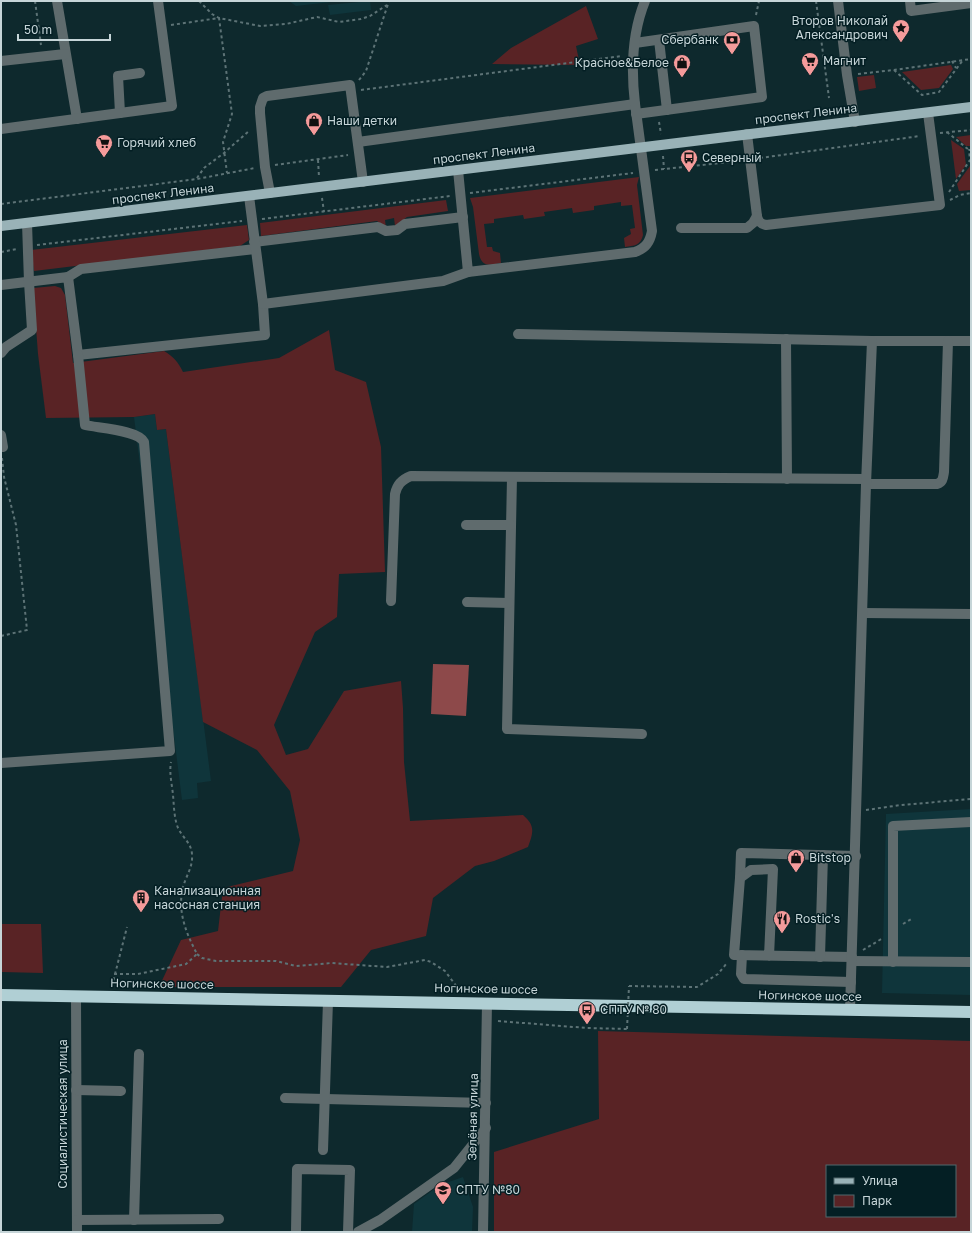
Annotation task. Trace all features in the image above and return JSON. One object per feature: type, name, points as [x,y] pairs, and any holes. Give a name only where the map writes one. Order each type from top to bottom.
[{"type":"highway","name":"Ногинское шоссе","points":[[1,995],[971,1012]]},
{"type":"main road","name":"проспект Ленина","points":[[1,226],[971,107]]},
{"type":"street","points":[[57,1],[77,119]]},
{"type":"street","points":[[1,129],[172,106],[158,1]]},
{"type":"street","points":[[263,304],[443,281],[468,272],[642,250],[649,241],[652,231],[633,88],[637,25],[645,1]]},
{"type":"street","points":[[838,1],[847,75],[855,122]]},
{"type":"street","points":[[910,1],[911,11],[971,3]]},
{"type":"street","points":[[358,142],[636,109],[667,110],[762,97],[754,26],[635,43]]},
{"type":"street","points":[[659,40],[667,110]]},
{"type":"street","points":[[1,61],[66,54]]},
{"type":"street","points":[[120,113],[118,76],[140,73]]},
{"type":"street","points":[[270,193],[265,167],[260,106],[261,101],[267,96],[350,84],[363,182]]},
{"type":"street","points":[[747,134],[757,216],[760,222],[766,225],[940,206],[928,113]]},
{"type":"street","points":[[458,170],[468,272]]},
{"type":"street","points":[[78,355],[265,335],[263,304],[249,196]]},
{"type":"street","points":[[681,228],[747,228],[753,224],[757,216]]},
{"type":"street","points":[[1,285],[68,277],[81,268],[255,246],[378,227],[386,232],[397,230],[405,224],[463,217]]},
{"type":"street","points":[[1,353],[6,347],[32,330],[27,223]]},
{"type":"street","points":[[1,763],[170,751],[144,442],[140,437],[132,433],[85,426],[68,277]]},
{"type":"street","points":[[518,334],[872,341],[971,341]]},
{"type":"street","points":[[786,339],[787,479]]},
{"type":"street","points":[[850,1010],[856,856],[866,482],[872,341]]},
{"type":"street","points":[[391,601],[394,500],[396,488],[400,482],[411,476],[787,479],[941,483],[944,472],[948,341]]},
{"type":"street","points":[[1,435],[2,447]]},
{"type":"street","points":[[512,477],[507,729],[642,734]]},
{"type":"street","points":[[466,525],[511,525]]},
{"type":"street","points":[[467,602],[509,603]]},
{"type":"street","points":[[863,613],[971,614]]},
{"type":"street","points":[[893,962],[893,826],[971,822]]},
{"type":"street","points":[[852,982],[744,979],[738,955],[740,878],[741,853],[856,856]]},
{"type":"street","points":[[820,957],[823,855]]},
{"type":"street","points":[[740,878],[751,870],[773,869],[769,956]]},
{"type":"street","points":[[738,955],[820,957],[893,962],[971,962]]},
{"type":"street","name":"Социалистическая улица","points":[[76,996],[77,1232]]},
{"type":"street","points":[[323,1150],[328,1001]]},
{"type":"street","name":"Зелёная улица","points":[[483,1232],[487,1003]]},
{"type":"street","points":[[134,1220],[139,1054]]},
{"type":"street","points":[[76,1090],[121,1092]]},
{"type":"street","points":[[286,1098],[486,1103]]},
{"type":"street","points":[[358,1232],[380,1220],[454,1168],[486,1128]]},
{"type":"street","points":[[296,1232],[297,1169],[350,1170],[348,1232]]},
{"type":"street","points":[[77,1220],[219,1219]]},
{"type":"path","points":[[35,1],[42,56]]},
{"type":"path","points":[[199,1],[212,14],[219,18],[260,26],[286,24],[317,17],[339,22],[361,19],[370,16],[388,5]]},
{"type":"path","points":[[351,91],[366,71],[389,1]]},
{"type":"path","points":[[754,26],[759,1]]},
{"type":"path","points":[[816,1],[829,98]]},
{"type":"path","points":[[162,27],[219,18]]},
{"type":"path","points":[[219,18],[232,114],[223,142],[227,173]]},
{"type":"path","points":[[351,91],[634,54]]},
{"type":"path","points":[[847,75],[971,59]]},
{"type":"path","points":[[894,70],[922,95],[939,92],[963,60]]},
{"type":"path","points":[[952,62],[956,68]]},
{"type":"path","points":[[197,178],[204,168],[261,121]]},
{"type":"path","points":[[1,252],[28,246],[750,160],[947,132],[971,130]]},
{"type":"path","points":[[940,206],[971,160],[970,150],[947,132]]},
{"type":"path","points":[[1,204],[197,178],[360,153]]},
{"type":"path","points":[[940,206],[960,194],[971,193]]},
{"type":"path","points":[[1,636],[27,630],[16,525],[4,477],[2,447]]},
{"type":"path","points":[[170,751],[172,759],[170,771],[174,813],[178,828],[190,846],[192,854],[192,864],[184,886],[181,903],[182,915],[185,929],[196,954],[202,958],[216,961],[276,961],[296,966],[331,963],[387,967],[425,960],[431,962],[444,971],[469,1003]]},
{"type":"path","points":[[857,812],[871,808],[971,799]]},
{"type":"path","points":[[109,997],[127,927]]},
{"type":"path","points":[[114,974],[138,974],[186,964],[196,954]]},
{"type":"path","points":[[487,1020],[587,1028],[627,1029],[629,986],[697,987],[718,974],[738,955]]},
{"type":"shaded area","points":[[289,1],[340,1],[296,6]]},
{"type":"shaded area","points":[[370,1],[371,10],[330,15],[328,5]]},
{"type":"shaded area","points":[[155,414],[157,430],[166,429],[211,781],[197,783],[198,798],[182,800],[134,417]]},
{"type":"shaded area","points":[[433,664],[469,665],[466,716],[431,714]]},
{"type":"shaded area","points":[[971,809],[971,995],[882,993],[886,814]]},
{"type":"shaded area","name":"СПТУ №80","points":[[463,1177],[473,1207],[472,1232],[412,1232],[414,1204],[440,1185]]},
{"type":"green space","points":[[586,6],[598,39],[576,46],[580,65],[492,64],[511,48]]},
{"type":"green space","points":[[951,65],[953,69],[939,88],[921,90],[902,72]]},
{"type":"green space","points":[[874,75],[876,88],[859,91],[857,77]]},
{"type":"green space","points":[[971,135],[971,146],[966,146],[956,137]]},
{"type":"green space","points":[[951,140],[964,149],[966,165],[956,179]]},
{"type":"green space","points":[[970,166],[971,190],[959,191],[957,184]]},
{"type":"green space","points":[[639,177],[637,185],[643,235],[639,243],[625,247],[624,238],[631,234],[630,229],[635,228],[632,205],[621,206],[621,202],[594,206],[594,210],[573,213],[572,208],[544,212],[545,216],[524,219],[523,215],[494,219],[494,223],[484,224],[487,247],[492,247],[493,251],[500,253],[501,263],[484,264],[482,262],[479,254],[473,207],[470,198]]},
{"type":"green space","points":[[446,200],[448,211],[407,217],[395,226],[394,218],[385,220],[386,228],[377,221],[261,236],[260,223]]},
{"type":"green space","points":[[247,225],[249,240],[240,246],[34,271],[31,250]]},
{"type":"green space","points":[[55,286],[61,288],[65,295],[73,363],[164,351],[175,360],[183,372],[279,358],[329,330],[335,370],[366,382],[381,447],[385,572],[339,574],[337,617],[315,632],[274,725],[286,755],[308,749],[344,691],[401,681],[404,762],[410,821],[523,815],[532,826],[532,834],[528,847],[494,861],[475,866],[433,898],[426,936],[371,950],[341,987],[159,987],[181,940],[218,931],[223,888],[293,871],[300,840],[290,791],[257,750],[203,722],[166,429],[157,430],[155,414],[134,417],[46,418],[38,354],[33,288]]},
{"type":"green space","points":[[1,924],[41,924],[43,973],[1,972]]},
{"type":"green space","points":[[598,1031],[971,1041],[971,1232],[494,1232],[494,1152],[599,1119]]},
{"type":"place","name":"Второв Николай Александрович","points":[[901,43]]},
{"type":"place","name":"Сбербанк","points":[[732,55]]},
{"type":"place","name":"Магнит","points":[[810,76]]},
{"type":"place","name":"Красное&Белое","points":[[682,78]]},
{"type":"place","name":"Наши детки","points":[[314,136]]},
{"type":"place","name":"Горячий хлеб","points":[[104,158]]},
{"type":"place","name":"Северный","points":[[689,173]]},
{"type":"place","name":"Bitstop","points":[[796,873]]},
{"type":"place","name":"Канализационная насосная станция","points":[[141,913]]},
{"type":"place","name":"Rostic's","points":[[782,934]]},
{"type":"place","name":"СПТУ № 80","points":[[587,1025]]},
{"type":"place","name":"СПТУ №80","points":[[443,1205]]}]
